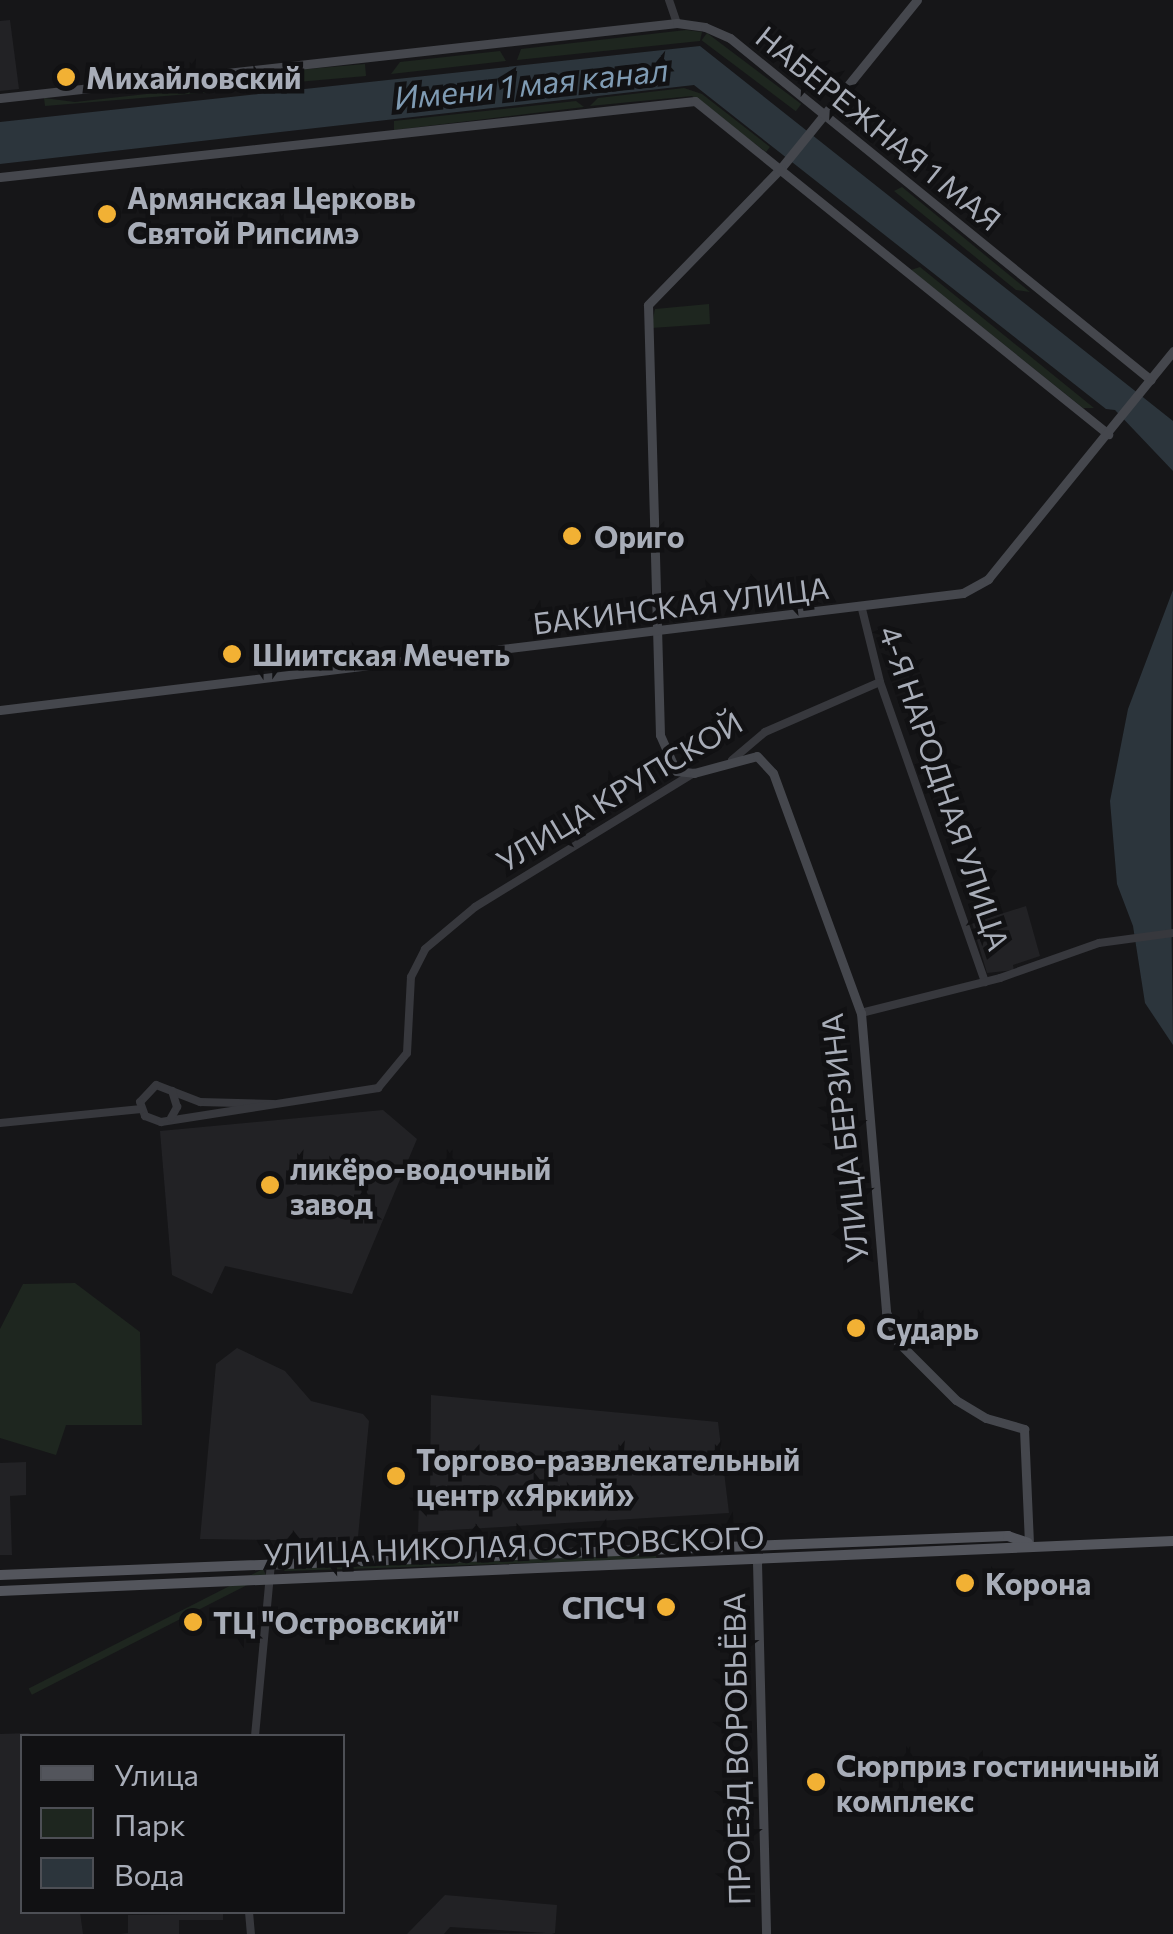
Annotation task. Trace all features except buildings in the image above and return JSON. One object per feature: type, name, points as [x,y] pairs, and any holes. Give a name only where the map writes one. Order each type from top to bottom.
[{"type":"main road","points":[[694,773],[676,771],[664,757],[653,632],[648,306],[783,164],[917,0]]},
{"type":"main road","name":"НАБЕРЕЖНАЯ 1 МАЯ","points":[[0,98],[677,23],[730,38],[819,119],[1147,384]]},
{"type":"main road","points":[[0,177],[684,99],[783,164],[1111,430]]},
{"type":"main road","name":"БАКИНСКАЯ УЛИЦА","points":[[0,710],[862,609],[964,592],[988,580],[1173,351]]},
{"type":"main road","name":"УЛИЦА БЕРЗИНА","points":[[732,760],[757,756],[768,762],[861,1013],[886,1312],[898,1342],[956,1400],[986,1418],[1024,1429],[1029,1544]]},
{"type":"main road","name":"УЛИЦА КРУПСКОЙ","points":[[694,773],[732,760]]},
{"type":"main road","name":"УЛИЦА НИКОЛАЯ ОСТРОВСКОГО","points":[[0,1575],[1008,1536],[1029,1544]]},
{"type":"main road","name":"УЛИЦА НИКОЛАЯ ОСТРОВСКОГО","points":[[0,1592],[270,1578],[1009,1551],[1029,1544],[1173,1541]]},
{"type":"main road","points":[[757,1545],[757,1562]]},
{"type":"main road","points":[[681,1548],[682,1564]]},
{"type":"main road","name":"ПРОЕЗД ВОРОБЬЁВА","points":[[757,1562],[766,1934]]},
{"type":"street","points":[[670,0],[677,23]]},
{"type":"street","name":"4-Я НАРОДНАЯ УЛИЦА","points":[[862,609],[880,682],[986,982]]},
{"type":"street","name":"УЛИЦА КРУПСКОЙ","points":[[732,760],[766,732],[880,682]]},
{"type":"street","name":"УЛИЦА КРУПСКОЙ","points":[[273,1104],[378,1088],[406,1053],[411,976],[425,949],[474,907],[694,773]]},
{"type":"street","points":[[861,1013],[986,982],[1129,939],[1173,933]]},
{"type":"street","points":[[141,1108],[150,1087],[171,1090],[200,1102],[273,1104]]},
{"type":"street","points":[[171,1090],[177,1107],[171,1118]]},
{"type":"street","points":[[141,1108],[155,1122],[273,1104]]},
{"type":"street","points":[[0,1123],[141,1108]]},
{"type":"street","points":[[255,1734],[272,1562]]},
{"type":"shaded area","points":[[10,20],[19,89],[0,91],[0,21]]},
{"type":"shaded area","points":[[1026,906],[1040,956],[1013,965],[1014,970],[987,973],[972,923]]},
{"type":"shaded area","points":[[383,1110],[417,1139],[352,1294],[225,1266],[212,1294],[172,1275],[160,1131]]},
{"type":"shaded area","points":[[237,1348],[285,1371],[311,1401],[363,1414],[369,1421],[358,1537],[352,1541],[200,1539],[216,1364]]},
{"type":"shaded area","points":[[431,1395],[718,1422],[729,1513],[418,1532],[419,1502],[430,1495]]},
{"type":"shaded area","points":[[26,1462],[26,1495],[10,1496],[12,1555],[0,1555],[0,1463]]},
{"type":"shaded area","points":[[31,1733],[20,1734],[20,1914],[80,1914],[83,1934],[0,1934],[0,1734]]},
{"type":"shaded area","points":[[445,1895],[557,1905],[555,1933],[449,1934],[546,1933],[450,1927],[444,1934],[407,1934]]},
{"type":"shaded area","points":[[223,1914],[223,1920],[179,1920],[179,1934],[120,1934],[128,1933],[128,1915]]},
{"type":"green space","points":[[686,30],[702,32],[700,41],[517,60],[521,49]]},
{"type":"green space","points":[[707,33],[801,104],[796,111],[702,40]]},
{"type":"green space","points":[[500,51],[506,61],[391,74],[400,62]]},
{"type":"green space","points":[[365,64],[366,76],[252,86],[251,74]]},
{"type":"green space","points":[[247,76],[249,89],[45,106],[44,98],[75,102],[209,87],[216,79]]},
{"type":"green space","points":[[684,88],[702,94],[770,147],[766,152],[692,96],[590,106],[598,98]]},
{"type":"green space","points":[[576,101],[584,107],[394,130],[394,121]]},
{"type":"green space","points":[[902,187],[1030,292],[1016,290],[894,191]]},
{"type":"green space","points":[[920,267],[1094,408],[1083,408],[911,270]]},
{"type":"green space","points":[[709,304],[710,324],[651,328],[655,309]]},
{"type":"green space","points":[[75,1283],[140,1332],[142,1425],[66,1425],[56,1455],[0,1438],[0,1329],[23,1284]]},
{"type":"green space","points":[[655,1554],[657,1559],[284,1571],[286,1568]]},
{"type":"green space","points":[[263,1569],[266,1575],[32,1695],[29,1688]]},
{"type":"water","name":"Имени 1 мая канал","points":[[700,46],[1173,421],[1173,471],[1115,410],[1106,409],[694,85],[0,164],[0,122]]},
{"type":"water","points":[[1173,590],[1173,1045],[1145,1003],[1133,926],[1117,884],[1110,801],[1128,709]]},
{"type":"place","name":"Михайловский","points":[[66,77]]},
{"type":"place","name":"Армянская Церковь Святой Рипсимэ","points":[[107,214]]},
{"type":"place","name":"Ориго","points":[[572,536]]},
{"type":"place","name":"Шиитская Мечеть","points":[[232,654]]},
{"type":"place","name":"ликёро-водочный завод","points":[[270,1185]]},
{"type":"place","name":"Сударь","points":[[856,1328]]},
{"type":"place","name":"Торгово-развлекательный центр «Яркий»","points":[[396,1476]]},
{"type":"place","name":"Корона","points":[[965,1583]]},
{"type":"place","name":"СПСЧ","points":[[666,1607]]},
{"type":"place","name":"ТЦ \"Островский\"","points":[[193,1622]]},
{"type":"place","name":"Сюрприз гостиничный комплекс","points":[[816,1782]]}]
